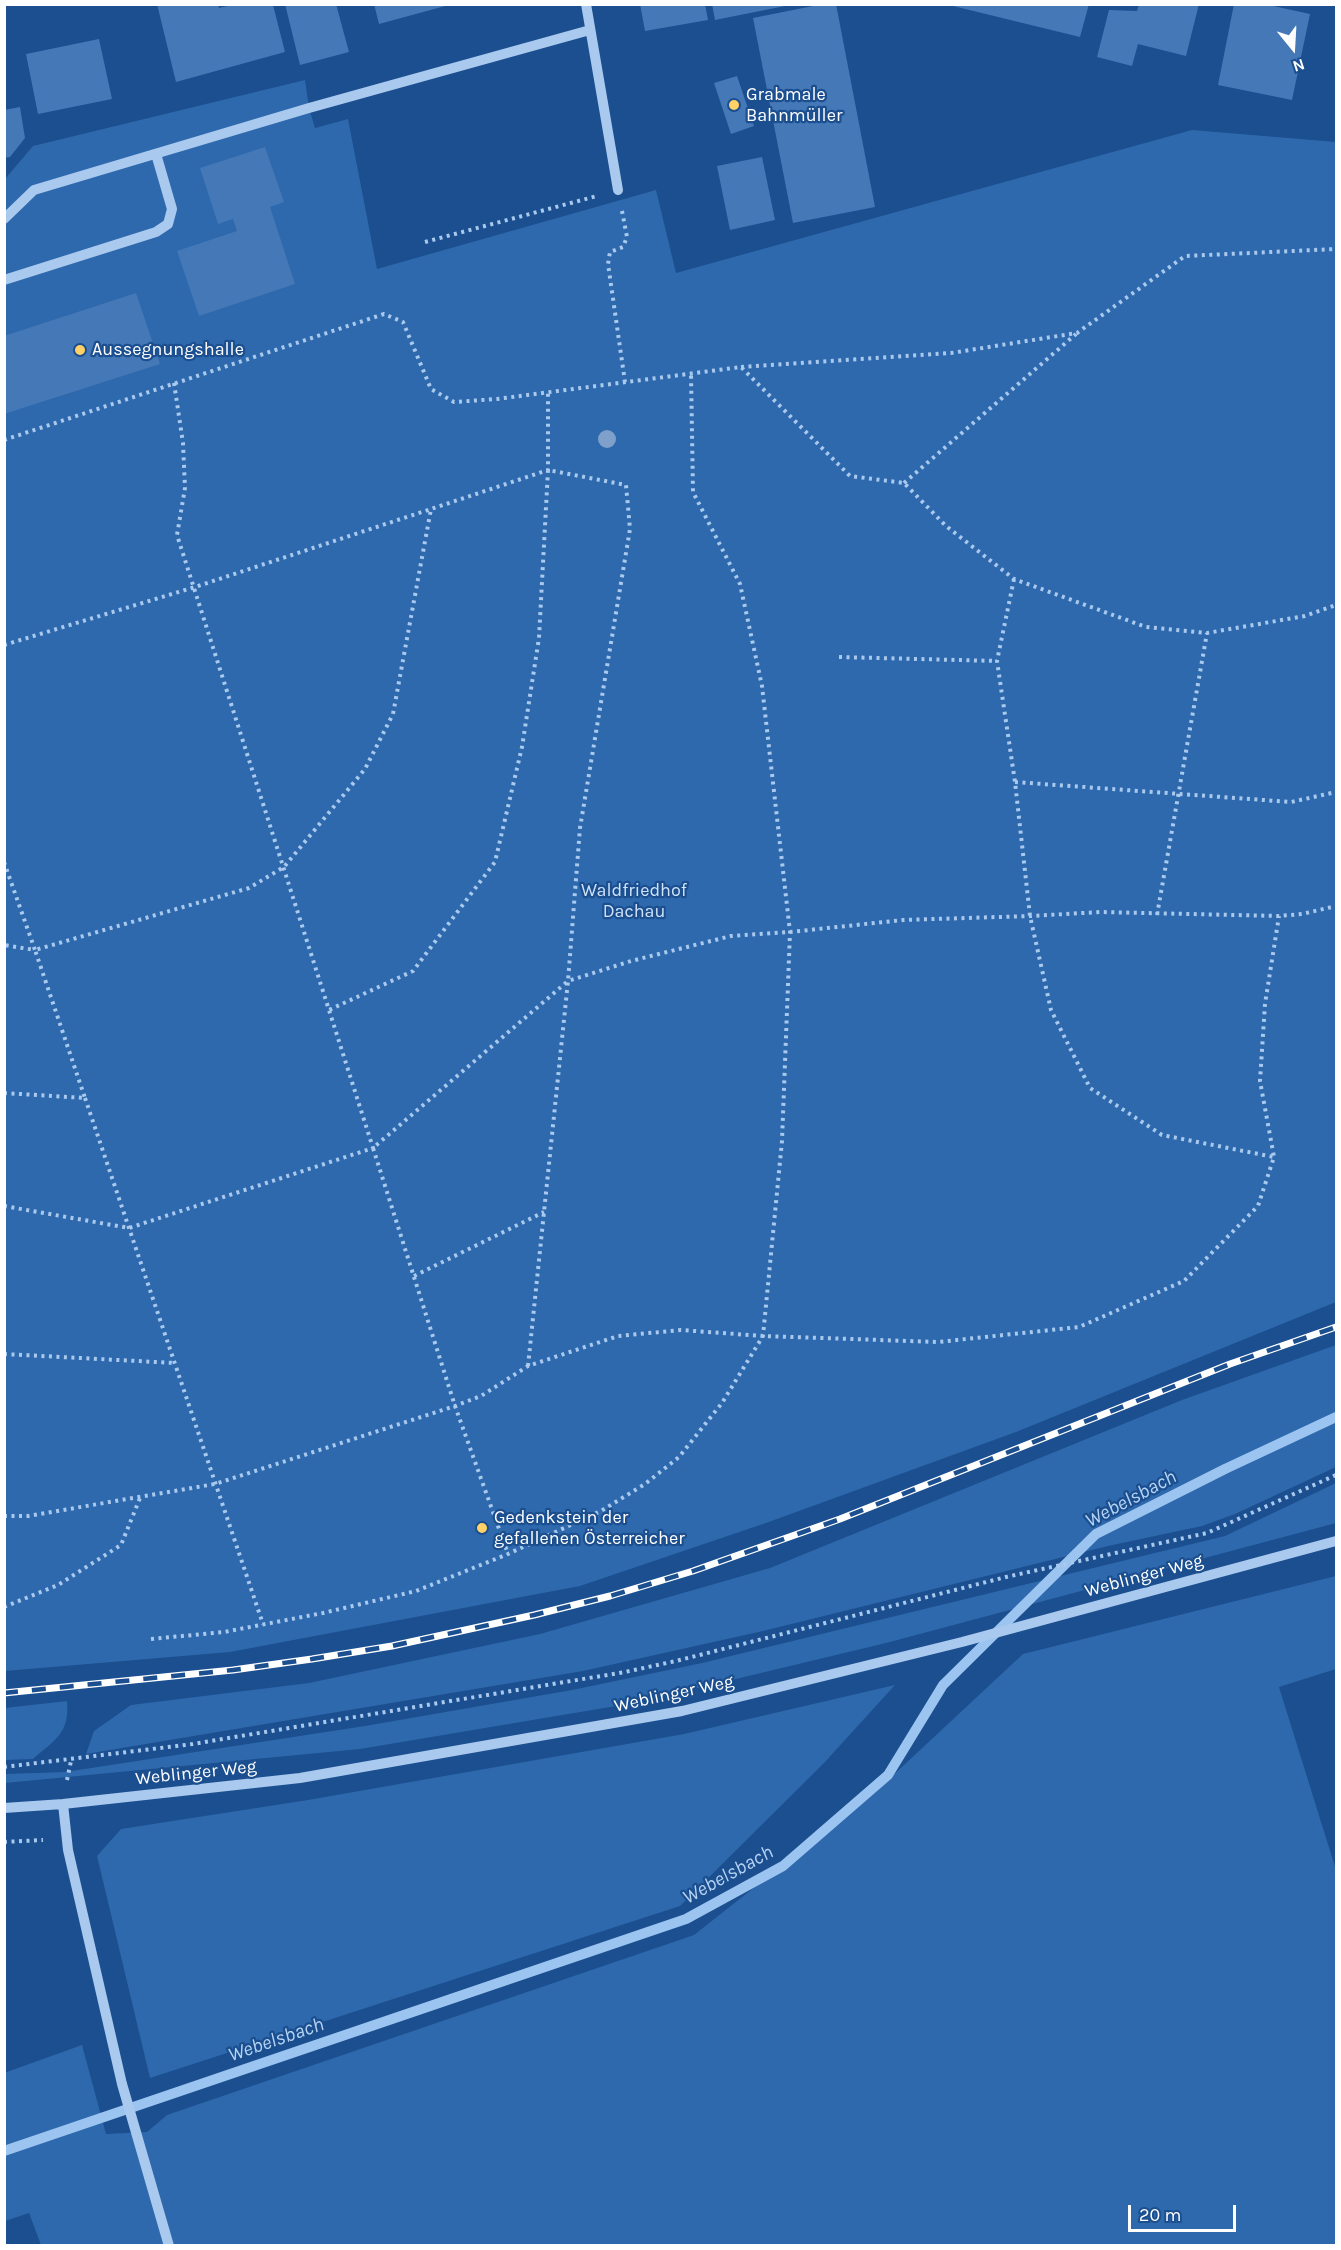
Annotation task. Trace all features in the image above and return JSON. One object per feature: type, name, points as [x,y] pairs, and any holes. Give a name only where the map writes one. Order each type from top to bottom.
[{"type":"street","points":[[586,4],[618,190]]},
{"type":"street","points":[[4,219],[34,190],[309,108],[590,30]]},
{"type":"street","points":[[4,280],[156,232],[168,224],[172,209],[156,154]]},
{"type":"street","name":"Weblinger Weg","points":[[4,1808],[63,1804],[300,1778],[682,1711],[962,1642],[1336,1541]]},
{"type":"street","points":[[63,1804],[67,1838],[122,2084],[169,2246]]},
{"type":"path","points":[[618,190],[627,237],[623,247],[610,252],[608,264],[625,382]]},
{"type":"path","points":[[425,242],[579,201]]},
{"type":"path","points":[[904,483],[1077,333],[1185,256],[1336,249]]},
{"type":"path","points":[[4,440],[384,314],[403,322],[431,389],[454,402],[741,367],[951,353],[1077,333]]},
{"type":"path","points":[[741,367],[850,476],[904,483],[946,526],[1014,579],[1146,627],[1207,633],[1305,616],[1336,605]]},
{"type":"path","points":[[151,1639],[224,1632],[322,1613],[416,1591],[508,1554],[601,1511],[645,1484],[679,1457],[722,1403],[763,1336],[782,1141],[790,932],[760,675],[740,584],[693,492],[691,374]]},
{"type":"path","points":[[174,383],[183,442],[185,488],[177,535],[455,1406],[508,1554]]},
{"type":"path","points":[[329,1010],[413,971],[495,862],[522,747],[539,638],[548,470],[548,392]]},
{"type":"path","points":[[4,645],[195,587],[548,470],[626,485],[630,529],[580,828],[568,981],[528,1366]]},
{"type":"path","points":[[4,945],[35,950],[249,888],[284,867],[365,769],[393,714],[431,509]]},
{"type":"path","points":[[1014,579],[997,661],[1030,916],[1051,1010],[1090,1088],[1162,1135],[1274,1157]]},
{"type":"path","points":[[1157,915],[1207,633]]},
{"type":"path","points":[[839,657],[997,661]]},
{"type":"path","points":[[1014,782],[1291,802],[1336,792]]},
{"type":"path","points":[[4,862],[263,1624]]},
{"type":"path","points":[[4,1206],[129,1228],[373,1148],[568,981],[631,961],[730,936],[903,920],[1101,912],[1279,916],[1302,914],[1336,906]]},
{"type":"path","points":[[4,1516],[28,1516],[216,1484],[455,1406],[481,1396],[528,1366],[618,1336],[681,1330],[763,1336],[938,1342],[1079,1327],[1184,1281],[1258,1206],[1274,1157],[1260,1081],[1265,1004],[1279,916]]},
{"type":"path","points":[[4,1093],[85,1098]]},
{"type":"path","points":[[414,1276],[544,1212]]},
{"type":"path","points":[[4,1354],[175,1363]]},
{"type":"path","points":[[4,1767],[193,1744],[625,1672],[676,1661],[1006,1577],[1138,1546],[1207,1533],[1336,1475]]},
{"type":"path","points":[[4,1607],[58,1585],[121,1545],[140,1497]]},
{"type":"path","points":[[4,1842],[67,1838]]},
{"type":"green space","name":"Waldfriedhof Dachau","points":[[305,80],[315,128],[348,119],[377,269],[656,190],[676,273],[1192,130],[1336,142],[1336,1302],[1016,1432],[766,1523],[580,1586],[230,1652],[5,1671],[5,179],[33,146]]},
{"type":"green space","points":[[1336,1345],[1336,1467],[1235,1514],[1202,1526],[1108,1546],[763,1631],[583,1671],[86,1754],[94,1731],[131,1705],[309,1683],[540,1634],[770,1568],[1182,1400]]},
{"type":"green space","points":[[1336,1483],[1336,1523],[886,1643],[640,1702],[360,1749],[5,1783],[5,1774],[65,1772],[365,1726],[572,1690],[702,1663],[1225,1536]]},
{"type":"green space","points":[[1336,1576],[1336,1669],[1279,1687],[1336,1870],[1336,2245],[41,2245],[29,2213],[5,2221],[4,2073],[82,2045],[106,2134],[147,2132],[167,2115],[694,1935],[874,1793],[1023,1654]]},
{"type":"green space","points":[[895,1685],[824,1763],[680,1906],[150,2078],[97,1856],[121,1829],[308,1800],[684,1734]]},
{"type":"green space","points":[[67,1701],[66,1721],[54,1741],[33,1759],[5,1760],[5,1708]]},
{"type":"building","points":[[157,4],[218,4],[219,8],[232,5],[273,5],[285,52],[176,82]]},
{"type":"building","points":[[285,4],[336,4],[349,52],[300,65]]},
{"type":"building","points":[[374,4],[449,4],[449,5],[379,24]]},
{"type":"building","points":[[640,4],[705,4],[708,20],[645,31]]},
{"type":"building","points":[[712,4],[785,4],[785,6],[715,20]]},
{"type":"building","points":[[823,4],[836,4],[875,207],[793,223],[753,18]]},
{"type":"building","points":[[954,4],[1089,4],[1080,37],[953,6]]},
{"type":"building","points":[[1139,4],[1199,4],[1186,56],[1138,44],[1132,66],[1097,57],[1109,10],[1137,11]]},
{"type":"building","points":[[1234,4],[1264,4],[1310,14],[1292,100],[1218,85]]},
{"type":"building","points":[[99,39],[112,99],[38,114],[26,54]]},
{"type":"building","name":"Grabmale Bahnmüller","points":[[737,76],[754,126],[731,134],[714,83]]},
{"type":"building","points":[[20,107],[25,138],[10,157],[4,158],[4,110]]},
{"type":"building","points":[[265,147],[284,202],[270,207],[295,284],[199,316],[177,251],[237,231],[233,219],[218,224],[200,168]]},
{"type":"building","points":[[762,157],[775,220],[730,230],[717,166]]},
{"type":"building","name":"Aussegnungshalle","points":[[136,293],[160,364],[4,414],[4,336]]},
{"type":"waterway","name":"Webelsbach","points":[[4,2151],[686,1919],[783,1866],[888,1775],[943,1685],[1096,1534],[1225,1469],[1336,1417]]},
{"type":"railway","points":[[4,1693],[233,1670],[312,1659],[392,1646],[610,1596],[693,1571],[840,1519],[1230,1364],[1336,1327]]},
{"type":"place","name":"Grabmale Bahnmüller","points":[[734,105]]},
{"type":"place","name":"Aussegnungshalle","points":[[80,350]]},
{"type":"place","name":"Gedenkstein der gefallenen Österreicher","points":[[482,1528]]}]
